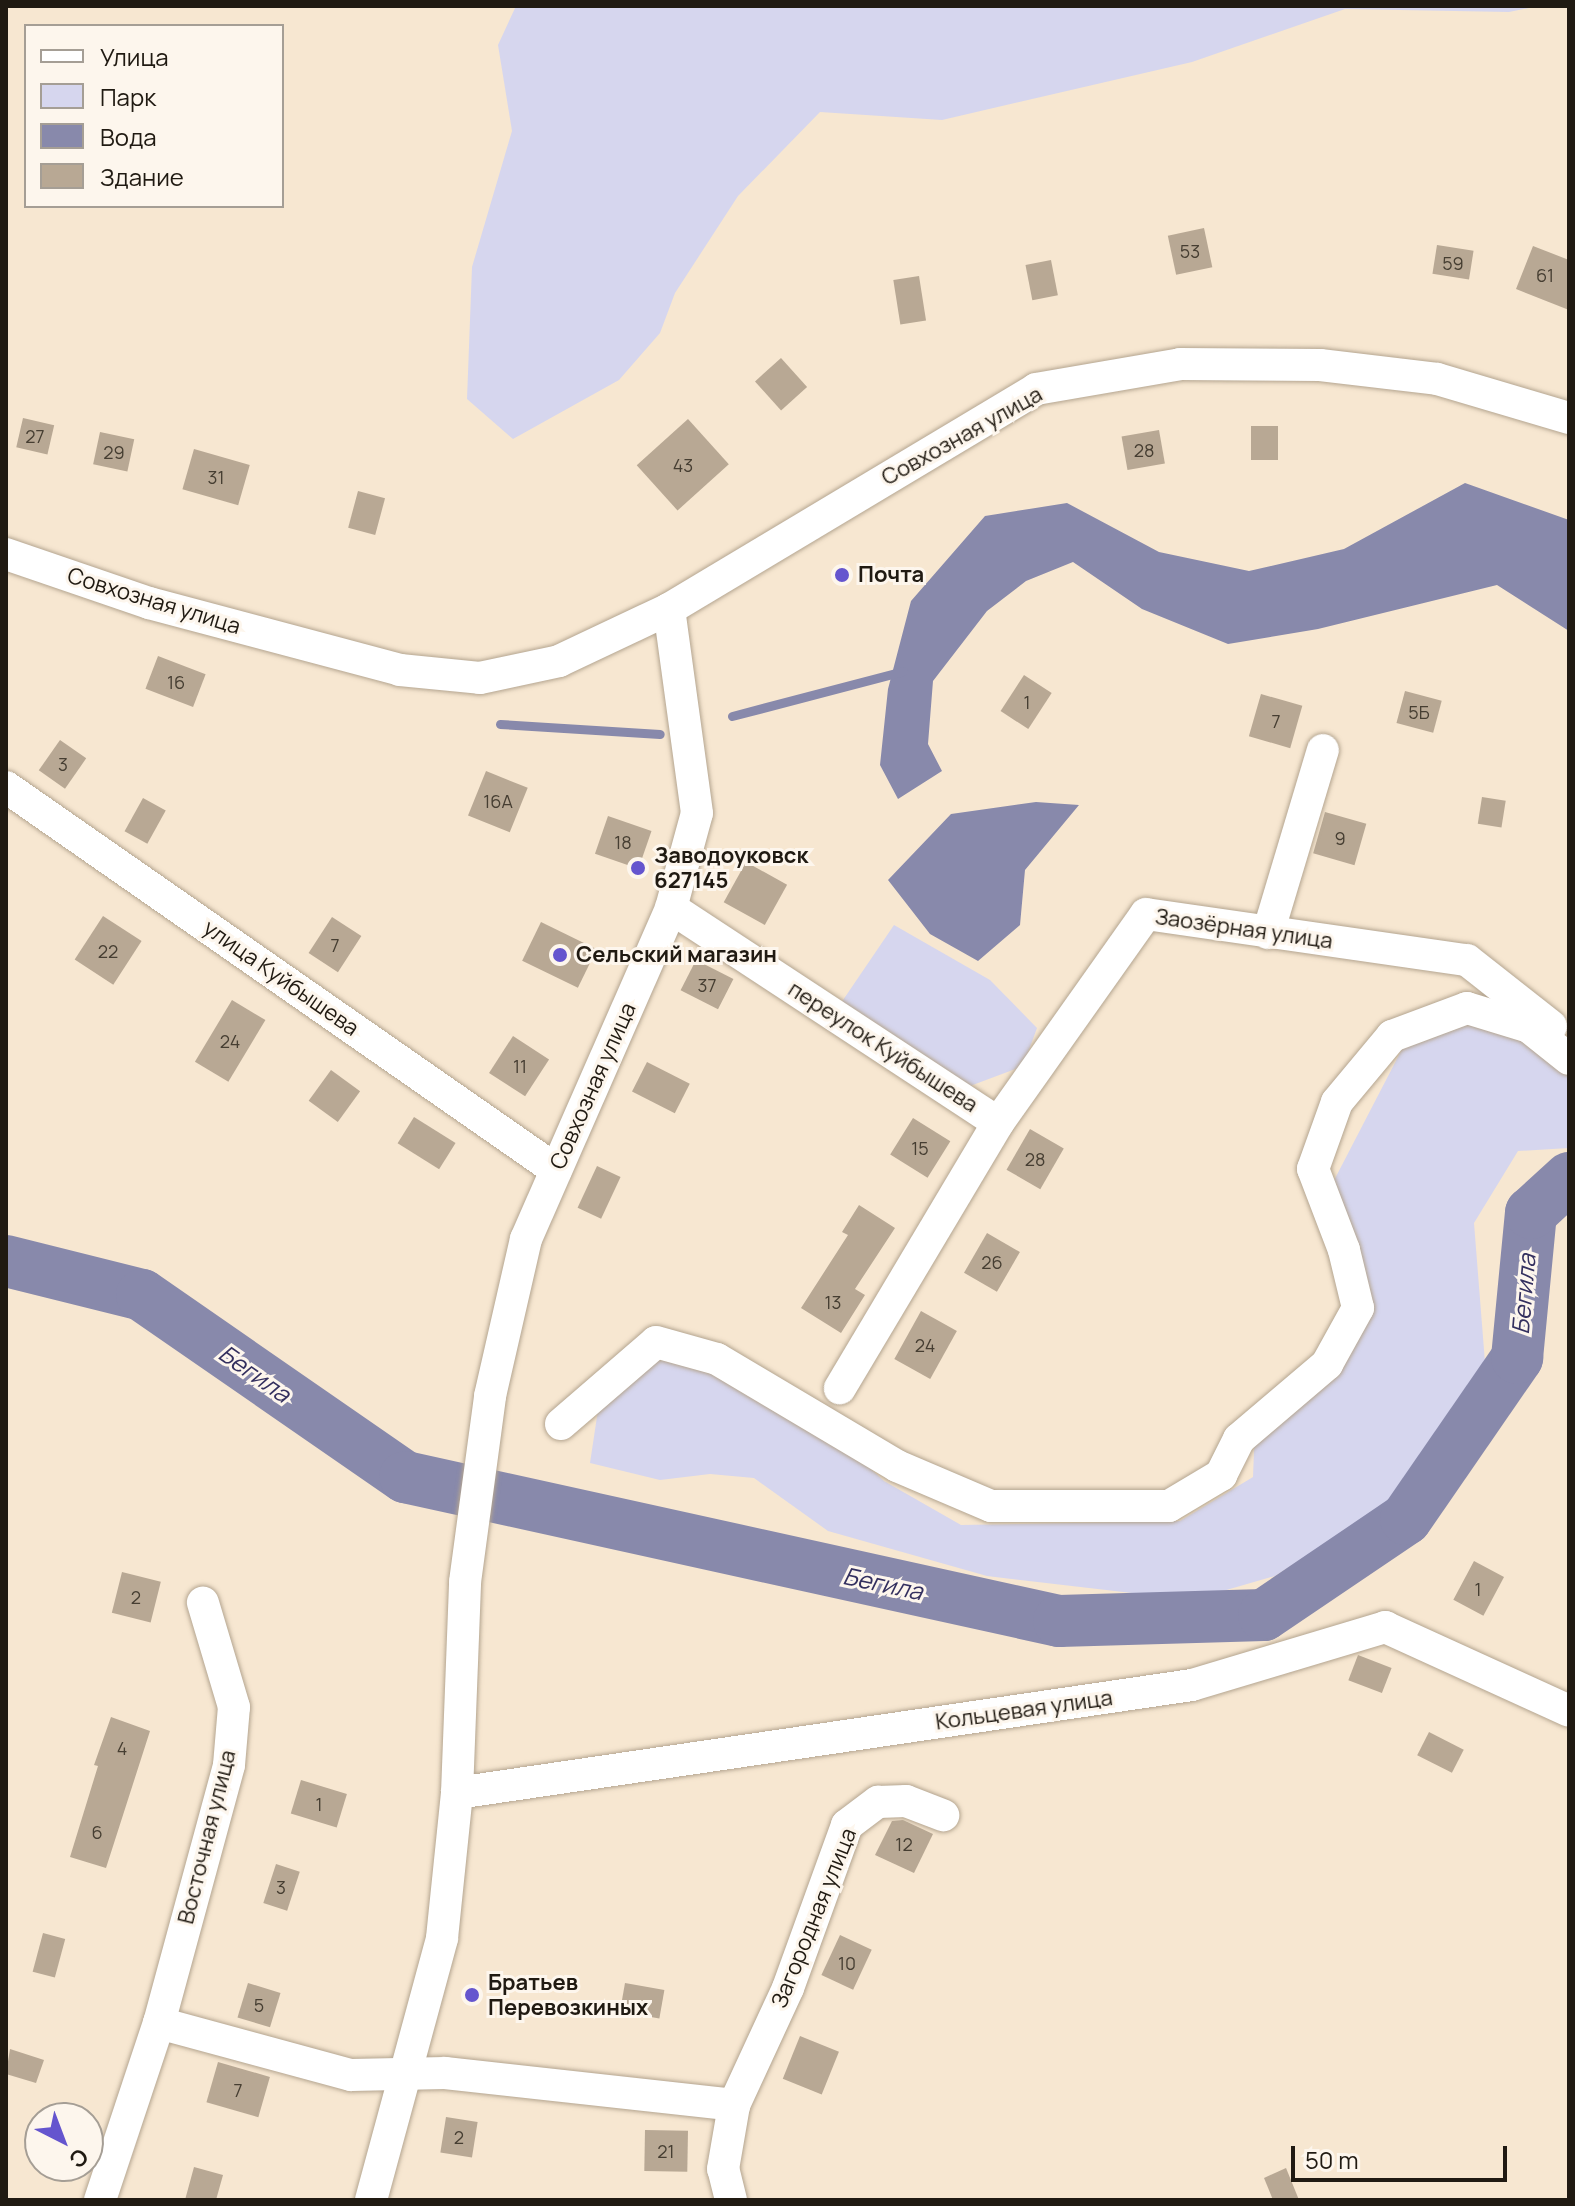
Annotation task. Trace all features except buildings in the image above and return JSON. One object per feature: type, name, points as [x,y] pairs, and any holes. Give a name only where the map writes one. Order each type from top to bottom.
[{"type":"street","name":"Совхозная улица","points":[[6,554],[149,603],[400,670],[480,678],[559,661],[669,609],[1036,389],[1180,364],[1320,365],[1437,379],[1569,418]]},
{"type":"street","name":"Совхозная улица","points":[[371,2200],[442,1938],[457,1793],[465,1582],[485,1423],[526,1239],[671,908],[697,813],[669,609]]},
{"type":"street","points":[[1268,933],[1323,750]]},
{"type":"street","name":"улица Куйбышева","points":[[6,787],[556,1170]]},
{"type":"street","name":"переулок Куйбышева","points":[[671,908],[998,1123],[840,1388]]},
{"type":"street","name":"Заозёрная улица","points":[[998,1123],[1146,914],[1467,960],[1569,1041]]},
{"type":"street","points":[[561,1424],[656,1342],[717,1359],[897,1466],[991,1506],[1169,1506],[1221,1475],[1239,1439],[1327,1364],[1358,1308],[1344,1250],[1313,1169],[1337,1102],[1392,1036],[1467,1008],[1529,1027],[1569,1059]]},
{"type":"street","name":"Восточная улица","points":[[100,2200],[159,2023],[229,1765],[234,1707],[203,1603]]},
{"type":"street","name":"Кольцевая улица","points":[[457,1793],[1192,1685],[1385,1627],[1569,1711]]},
{"type":"street","name":"Загородная улица","points":[[731,2200],[723,2169],[734,2105],[788,1988],[847,1825],[878,1802],[906,1801],[943,1815]]},
{"type":"street","points":[[159,2023],[351,2075],[445,2073],[734,2105]]},
{"type":"green space","points":[[516,6],[1539,6],[1509,12],[1345,9],[1192,62],[942,120],[820,112],[738,196],[675,293],[660,333],[619,380],[513,439],[467,399],[472,267],[512,131],[498,45]]},
{"type":"green space","points":[[894,925],[990,980],[1037,1028],[1023,1066],[962,1089],[841,1003]]},
{"type":"green space","points":[[1505,1022],[1569,1072],[1569,1148],[1518,1151],[1474,1223],[1486,1375],[1382,1508],[1275,1576],[1192,1600],[987,1576],[828,1531],[754,1478],[710,1474],[660,1480],[590,1463],[601,1390],[669,1349],[797,1401],[884,1481],[961,1525],[1180,1521],[1253,1477],[1255,1424],[1337,1368],[1356,1262],[1328,1192],[1414,1026]]},
{"type":"water","points":[[1465,483],[1569,520],[1569,631],[1497,585],[1318,629],[1228,644],[1142,609],[1073,562],[1026,581],[987,611],[933,681],[928,744],[942,771],[898,799],[880,765],[888,689],[911,601],[985,516],[1067,503],[1159,552],[1249,571],[1344,549]]},
{"type":"water","points":[[1036,802],[1079,805],[1025,870],[1020,925],[978,961],[930,934],[888,880],[951,814]]},
{"type":"waterway","points":[[732,716],[903,671]]},
{"type":"waterway","points":[[500,724],[660,734]]},
{"type":"waterway","name":"Бегила","points":[[6,1261],[142,1295],[405,1477],[1059,1621],[1264,1615],[1406,1519],[1517,1358],[1531,1213],[1569,1178]]},
{"type":"place","name":"Почта","points":[[842,575]]},
{"type":"place","name":"Заводоуковск 627145","points":[[638,868]]},
{"type":"place","name":"Сельский магазин","points":[[560,955]]},
{"type":"place","name":"Братьев Перевозкиных","points":[[472,1995]]}]
